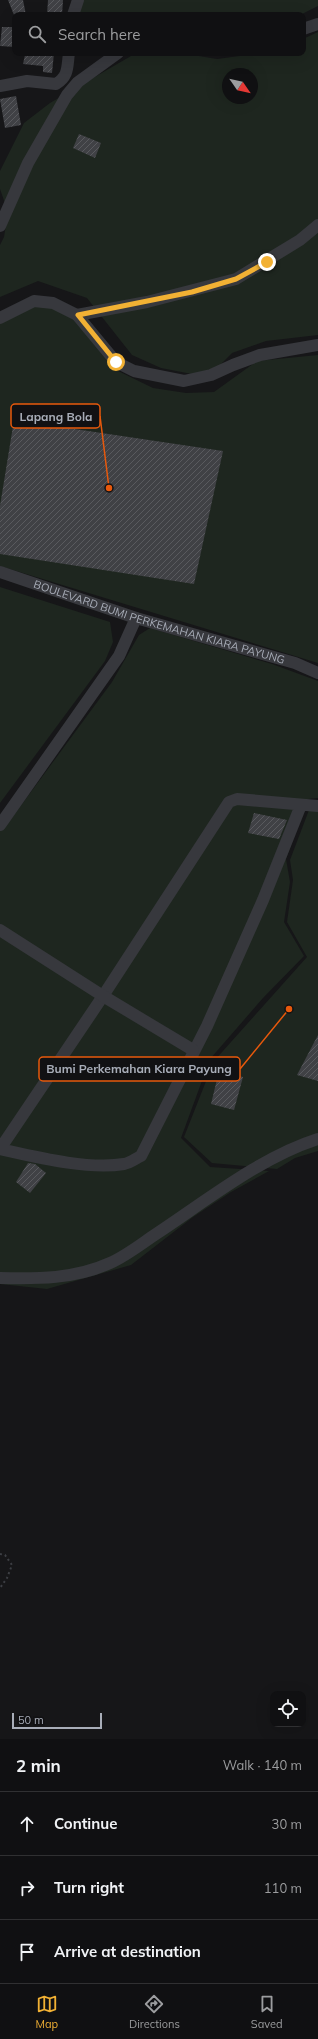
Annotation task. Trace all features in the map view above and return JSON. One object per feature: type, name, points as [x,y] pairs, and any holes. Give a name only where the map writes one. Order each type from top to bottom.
[{"type":"street","points":[[74,12],[78,0]]},
{"type":"street","points":[[306,28],[318,24]]},
{"type":"street","points":[[0,86],[27,81],[56,84],[65,77],[68,70],[69,56]]},
{"type":"street","points":[[0,226],[28,163],[67,95],[78,82],[114,56]]},
{"type":"street","points":[[0,199],[7,211]]},
{"type":"street","points":[[78,315],[148,302],[236,279],[300,240],[318,225]]},
{"type":"street","points":[[0,318],[34,301],[53,303],[78,315],[116,362],[134,371],[184,381],[211,375],[260,355],[318,345]]},
{"type":"street","name":"BOULEVARD BUMI PERKEMAHAN KIARA PAYUNG","points":[[0,572],[136,618],[295,663],[318,672]]},
{"type":"street","points":[[0,825],[119,656],[136,618]]},
{"type":"street","points":[[301,805],[263,900],[207,1026],[193,1050],[141,1156],[124,1164],[96,1165],[50,1160],[0,1149],[103,996],[229,802],[237,799],[318,806]]},
{"type":"street","points":[[0,930],[103,996],[193,1050]]},
{"type":"street","points":[[0,1278],[66,1276],[110,1263],[248,1174],[285,1153],[318,1139]]},
{"type":"path","points":[[0,1554],[5,1555],[12,1565],[7,1578],[0,1588]]},
{"type":"shaded area","points":[[74,0],[318,0],[318,6],[306,12],[69,12]]},
{"type":"shaded area","points":[[318,32],[318,335],[266,341],[232,353],[216,369],[197,375],[161,368],[132,355],[87,298],[38,281],[0,297],[0,245],[4,237],[8,212],[0,189],[0,171],[24,123],[50,103],[131,56],[199,56],[217,59],[239,56],[306,56],[306,38]]},
{"type":"shaded area","points":[[35,303],[74,314],[116,370],[153,388],[186,393],[214,392],[257,361],[318,355],[318,663],[0,566],[0,322]]},
{"type":"shaded area","points":[[0,587],[110,622],[113,642],[105,661],[0,803]]},
{"type":"shaded area","points":[[150,628],[272,664],[318,681],[318,798],[308,799],[286,859],[290,882],[284,922],[304,956],[263,998],[210,1059],[181,1138],[210,1167],[269,1171],[231,1192],[193,1217],[131,1265],[47,1289],[0,1284],[0,829],[11,819],[112,682],[139,635]]},
{"type":"shaded area","points":[[318,809],[318,1151],[295,1158],[277,1169],[212,1163],[184,1137],[214,1061],[307,957],[287,922],[293,880],[290,860],[309,810]]},
{"type":"building","points":[[8,0],[23,0],[25,12],[13,12]]},
{"type":"building","points":[[48,0],[63,0],[62,12],[47,12]]},
{"type":"building","points":[[2,27],[12,27],[12,47],[0,46]]},
{"type":"building","points":[[25,56],[54,56],[52,73],[43,72],[43,66],[23,64]]},
{"type":"building","points":[[16,96],[21,125],[5,128],[0,99]]},
{"type":"building","points":[[79,134],[101,143],[95,158],[73,148]]},
{"type":"building","points":[[14,420],[223,451],[194,584],[0,554],[0,506]]},
{"type":"building","points":[[254,813],[287,820],[279,839],[248,833]]},
{"type":"building","points":[[318,1035],[318,1081],[297,1075]]},
{"type":"building","points":[[219,1071],[243,1077],[234,1110],[211,1104]]},
{"type":"building","points":[[28,1163],[35,1164],[46,1173],[30,1193],[16,1182]]},
{"type":"place","name":"Lapang Bola","points":[[109,488]]},
{"type":"place","name":"Bumi Perkemahan Kiara Payung","points":[[289,1009]]},
{"type":"route","points":[[116,362],[78,315],[192,292],[236,279],[267,262]]}]
